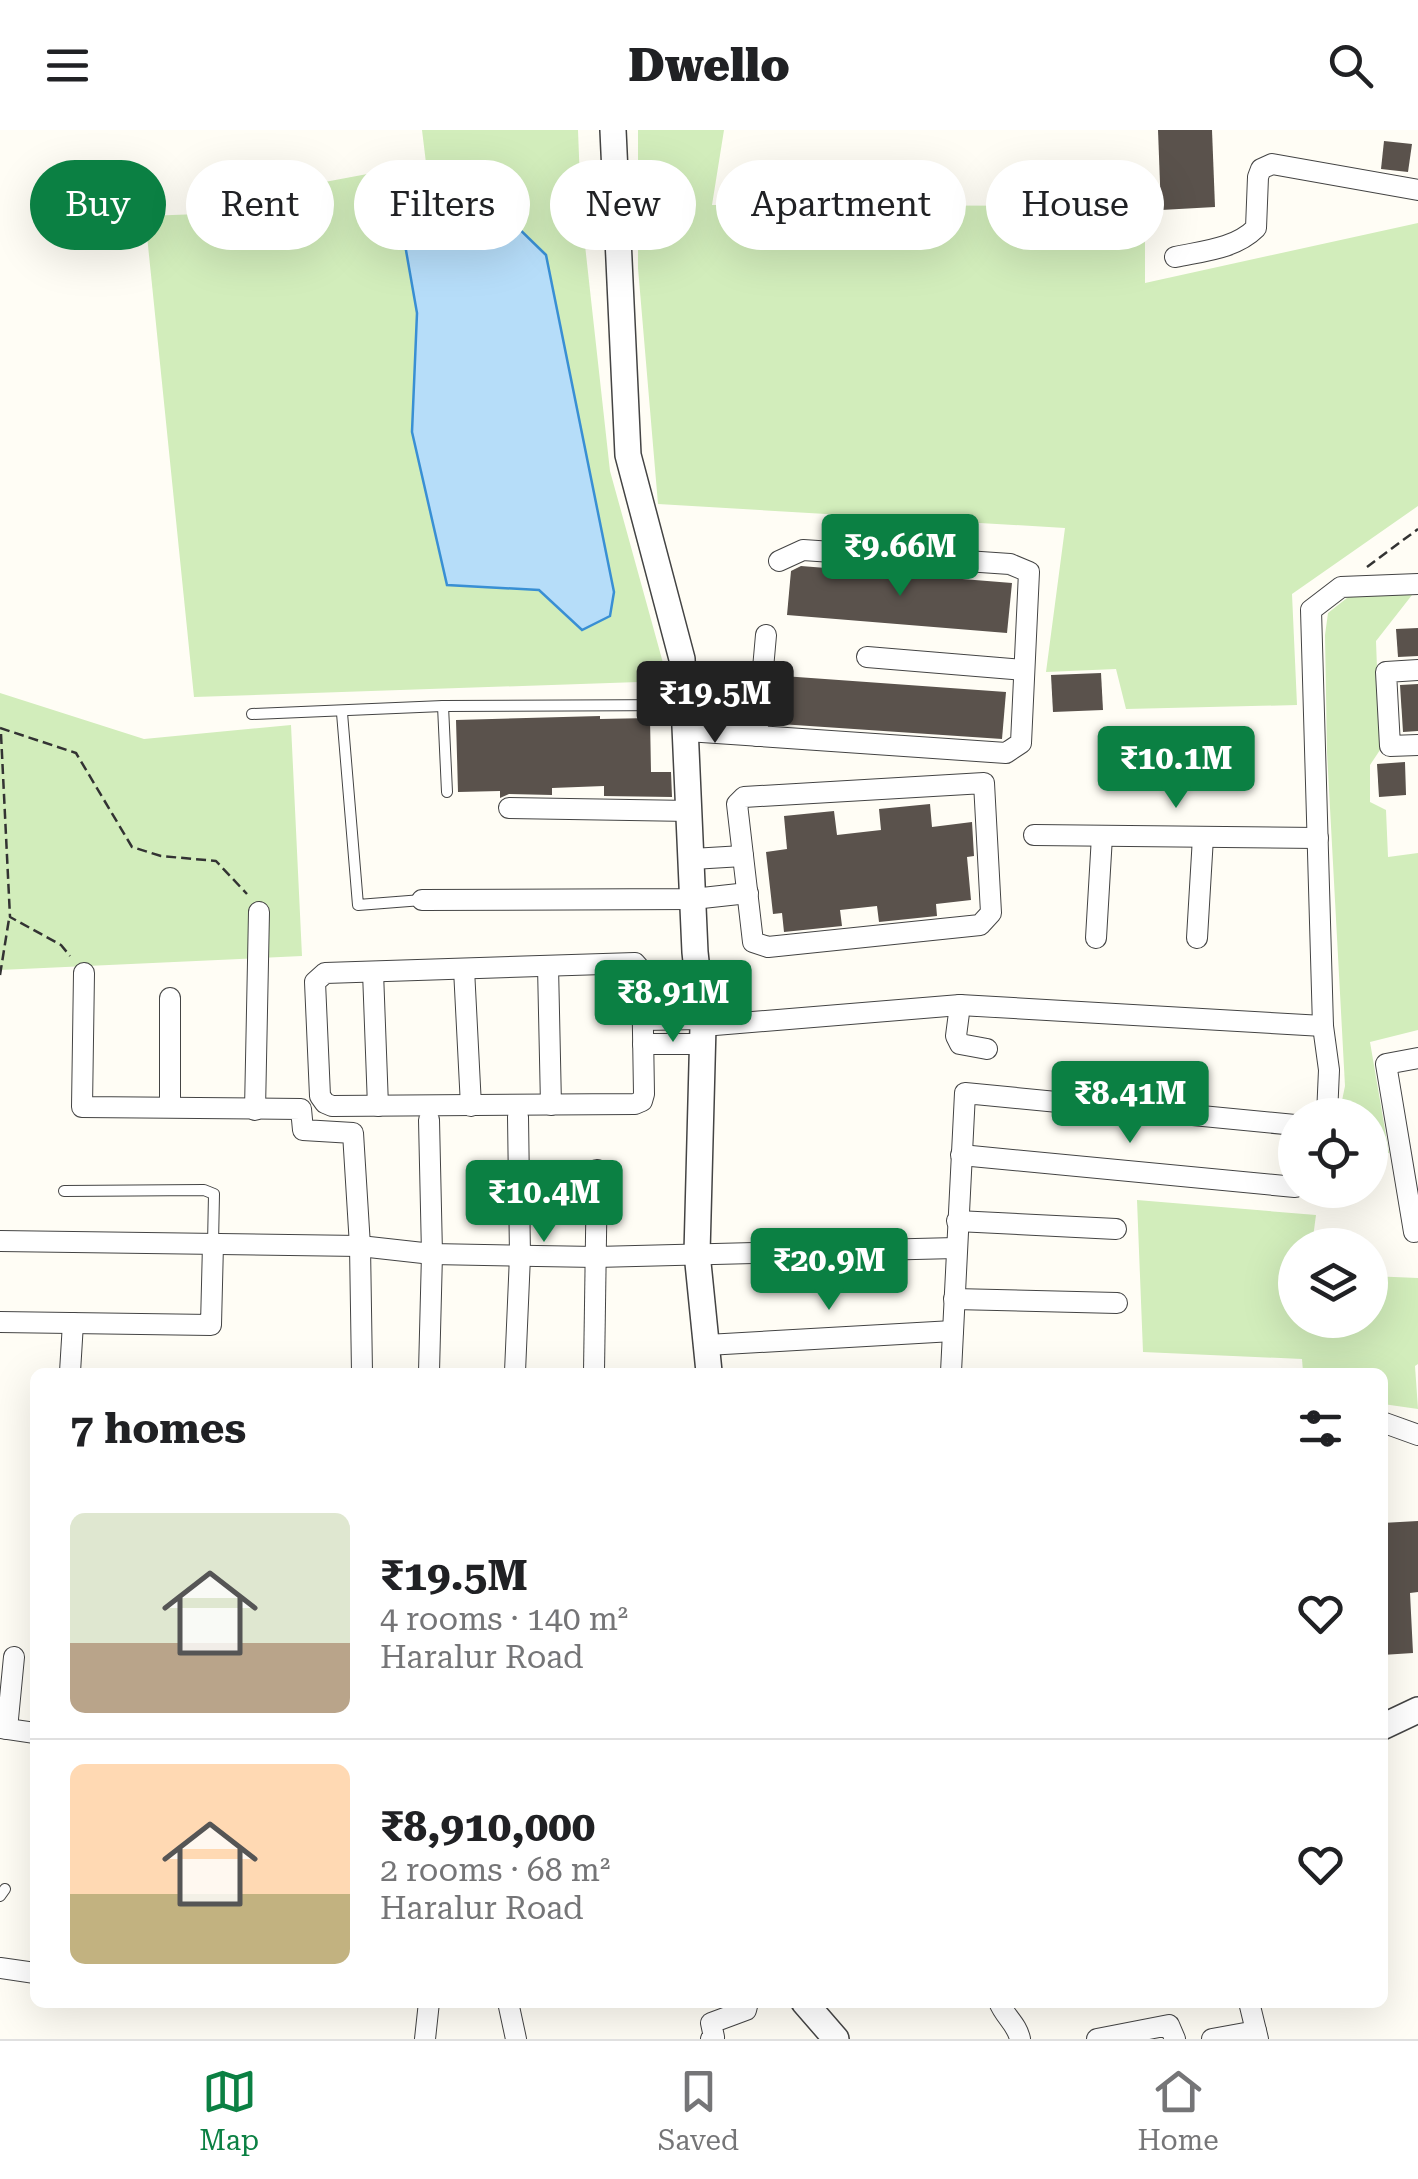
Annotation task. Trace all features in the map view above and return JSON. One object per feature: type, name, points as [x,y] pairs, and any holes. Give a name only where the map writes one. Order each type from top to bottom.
[{"type":"street","points":[[614,130],[628,455],[682,659],[702,1030],[697,1253],[710,1368]]},
{"type":"street","points":[[1175,257],[1232,244],[1256,228],[1258,177],[1262,168],[1272,164],[1418,190]]},
{"type":"street","points":[[686,718],[757,736],[1006,753],[1021,743],[1029,572],[1010,564],[803,550],[779,561]]},
{"type":"street","points":[[1328,1098],[1329,1070],[1322,1026],[1311,610],[1341,586],[1418,584]]},
{"type":"street","points":[[757,736],[766,636]]},
{"type":"street","points":[[868,658],[1024,670]]},
{"type":"street","points":[[1418,670],[1386,672],[1390,746],[1418,745]]},
{"type":"street","points":[[984,783],[991,914],[980,925],[768,946],[753,942],[743,856],[737,804],[744,796],[984,783]]},
{"type":"street","points":[[508,808],[690,810]]},
{"type":"street","points":[[1034,835],[1318,838]]},
{"type":"street","points":[[1096,938],[1102,836]]},
{"type":"street","points":[[1197,938],[1203,837]]},
{"type":"street","points":[[692,859],[743,856]]},
{"type":"street","points":[[422,900],[694,899],[748,893]]},
{"type":"street","points":[[255,1110],[259,912]]},
{"type":"street","points":[[635,963],[642,971],[642,1101],[471,1106],[324,1104],[320,1096],[315,982],[325,973],[464,968],[635,963]]},
{"type":"street","points":[[548,966],[551,1105]]},
{"type":"street","points":[[464,968],[471,1106]]},
{"type":"street","points":[[373,972],[378,1106]]},
{"type":"street","points":[[84,973],[82,1107],[301,1109],[303,1130],[353,1133],[362,1368]]},
{"type":"street","points":[[170,998],[170,1107]]},
{"type":"street","points":[[644,1044],[702,1030],[960,1006],[1322,1026]]},
{"type":"street","points":[[960,1006],[956,1036],[960,1044],[987,1049]]},
{"type":"street","points":[[643,1020],[702,1030]]},
{"type":"street","points":[[1418,1058],[1386,1064],[1409,1143],[1414,1232],[1418,1231]]},
{"type":"street","points":[[951,1368],[965,1093],[1278,1123]]},
{"type":"street","points":[[515,1368],[520,1256],[518,1118]]},
{"type":"street","points":[[429,1120],[429,1368]]},
{"type":"street","points":[[961,1155],[1278,1185]]},
{"type":"street","points":[[594,1368],[597,1170]]},
{"type":"street","points":[[957,1221],[1116,1228]]},
{"type":"street","points":[[0,1241],[360,1246],[432,1254],[596,1257],[956,1248]]},
{"type":"street","points":[[0,1322],[211,1325],[213,1244]]},
{"type":"street","points":[[954,1298],[1118,1303]]},
{"type":"street","points":[[70,1368],[74,1324]]},
{"type":"street","points":[[707,1346],[953,1331]]},
{"type":"street","points":[[1388,1424],[1418,1435]]},
{"type":"street","points":[[14,1657],[4,1728],[30,1732]]},
{"type":"street","points":[[1388,1724],[1418,1710]]},
{"type":"street","points":[[0,1968],[30,1972]]},
{"type":"street","points":[[425,2039],[428,2008]]},
{"type":"street","points":[[509,2008],[516,2039]]},
{"type":"street","points":[[710,2022],[746,2008]]},
{"type":"street","points":[[809,2008],[836,2039]]},
{"type":"street","points":[[1001,2008],[1018,2027],[1020,2039]]},
{"type":"street","points":[[1212,2039],[1257,2035],[1250,2008]]},
{"type":"street","points":[[1097,2039],[1169,2026],[1175,2039]]},
{"type":"lane","points":[[443,706],[446,792]]},
{"type":"lane","points":[[252,714],[443,706],[686,718]]},
{"type":"lane","points":[[342,713],[358,904],[422,900]]},
{"type":"lane","points":[[64,1191],[204,1190],[214,1194],[216,1204],[213,1244]]},
{"type":"path","points":[[1341,586],[1418,529]]},
{"type":"path","points":[[0,975],[10,917],[0,729],[76,754],[132,847],[161,856],[216,861],[242,886],[259,912]]},
{"type":"path","points":[[10,917],[62,945],[84,973]]},
{"type":"green space","points":[[422,130],[578,130],[579,160],[550,160],[550,250],[586,250],[610,471],[668,681],[194,697],[148,250],[166,250],[166,215],[186,215],[186,250],[334,250],[334,180],[354,177],[354,250],[530,250],[530,160],[426,160]]},
{"type":"green space","points":[[638,130],[724,130],[719,160],[716,160],[712,205],[716,205],[716,250],[966,250],[966,206],[986,206],[986,250],[1145,250],[1145,283],[1418,223],[1418,506],[1292,594],[1297,705],[1126,709],[1116,669],[1046,672],[1065,528],[658,504],[638,250],[696,250],[696,160],[638,160]]},
{"type":"green space","points":[[1352,594],[1412,595],[1376,641],[1380,750],[1370,765],[1370,802],[1386,810],[1388,857],[1418,853],[1418,1030],[1370,1042],[1380,1098],[1343,1098],[1345,1086],[1327,752],[1328,613]]},
{"type":"green space","points":[[0,693],[144,739],[291,725],[302,956],[0,970]]},
{"type":"green space","points":[[1137,1200],[1316,1215],[1314,1228],[1278,1228],[1278,1338],[1388,1338],[1388,1277],[1418,1278],[1418,1409],[1388,1405],[1388,1368],[1303,1368],[1302,1359],[1143,1352]]},
{"type":"water","points":[[530,239],[546,255],[614,592],[610,616],[582,630],[539,590],[447,585],[412,432],[417,313],[406,250],[530,250]]},
{"type":"building","points":[[1158,130],[1212,130],[1215,207],[1164,210],[1164,160],[1159,160]]},
{"type":"building","points":[[1384,141],[1412,144],[1408,172],[1381,169]]},
{"type":"building","points":[[801,566],[1012,583],[1007,633],[787,615],[791,571]]},
{"type":"building","points":[[1418,628],[1418,656],[1398,657],[1396,629]]},
{"type":"building","points":[[1101,673],[1103,710],[1053,712],[1051,675]]},
{"type":"building","points":[[783,676],[1006,692],[1002,739],[780,724]]},
{"type":"building","points":[[1418,684],[1418,731],[1403,732],[1400,685]]},
{"type":"building","points":[[650,718],[651,772],[671,772],[672,797],[604,796],[604,786],[552,788],[552,795],[509,794],[500,798],[500,791],[458,792],[456,720]]},
{"type":"building","points":[[1405,762],[1406,795],[1379,797],[1377,764]]},
{"type":"building","points":[[930,804],[932,827],[972,822],[974,856],[967,857],[971,900],[936,904],[937,916],[879,922],[877,906],[840,910],[842,926],[784,932],[782,913],[773,914],[766,852],[787,849],[784,816],[834,811],[837,835],[881,830],[879,809]]},
{"type":"building","points":[[1418,1521],[1418,1592],[1410,1593],[1413,1653],[1388,1655],[1388,1523]]}]
